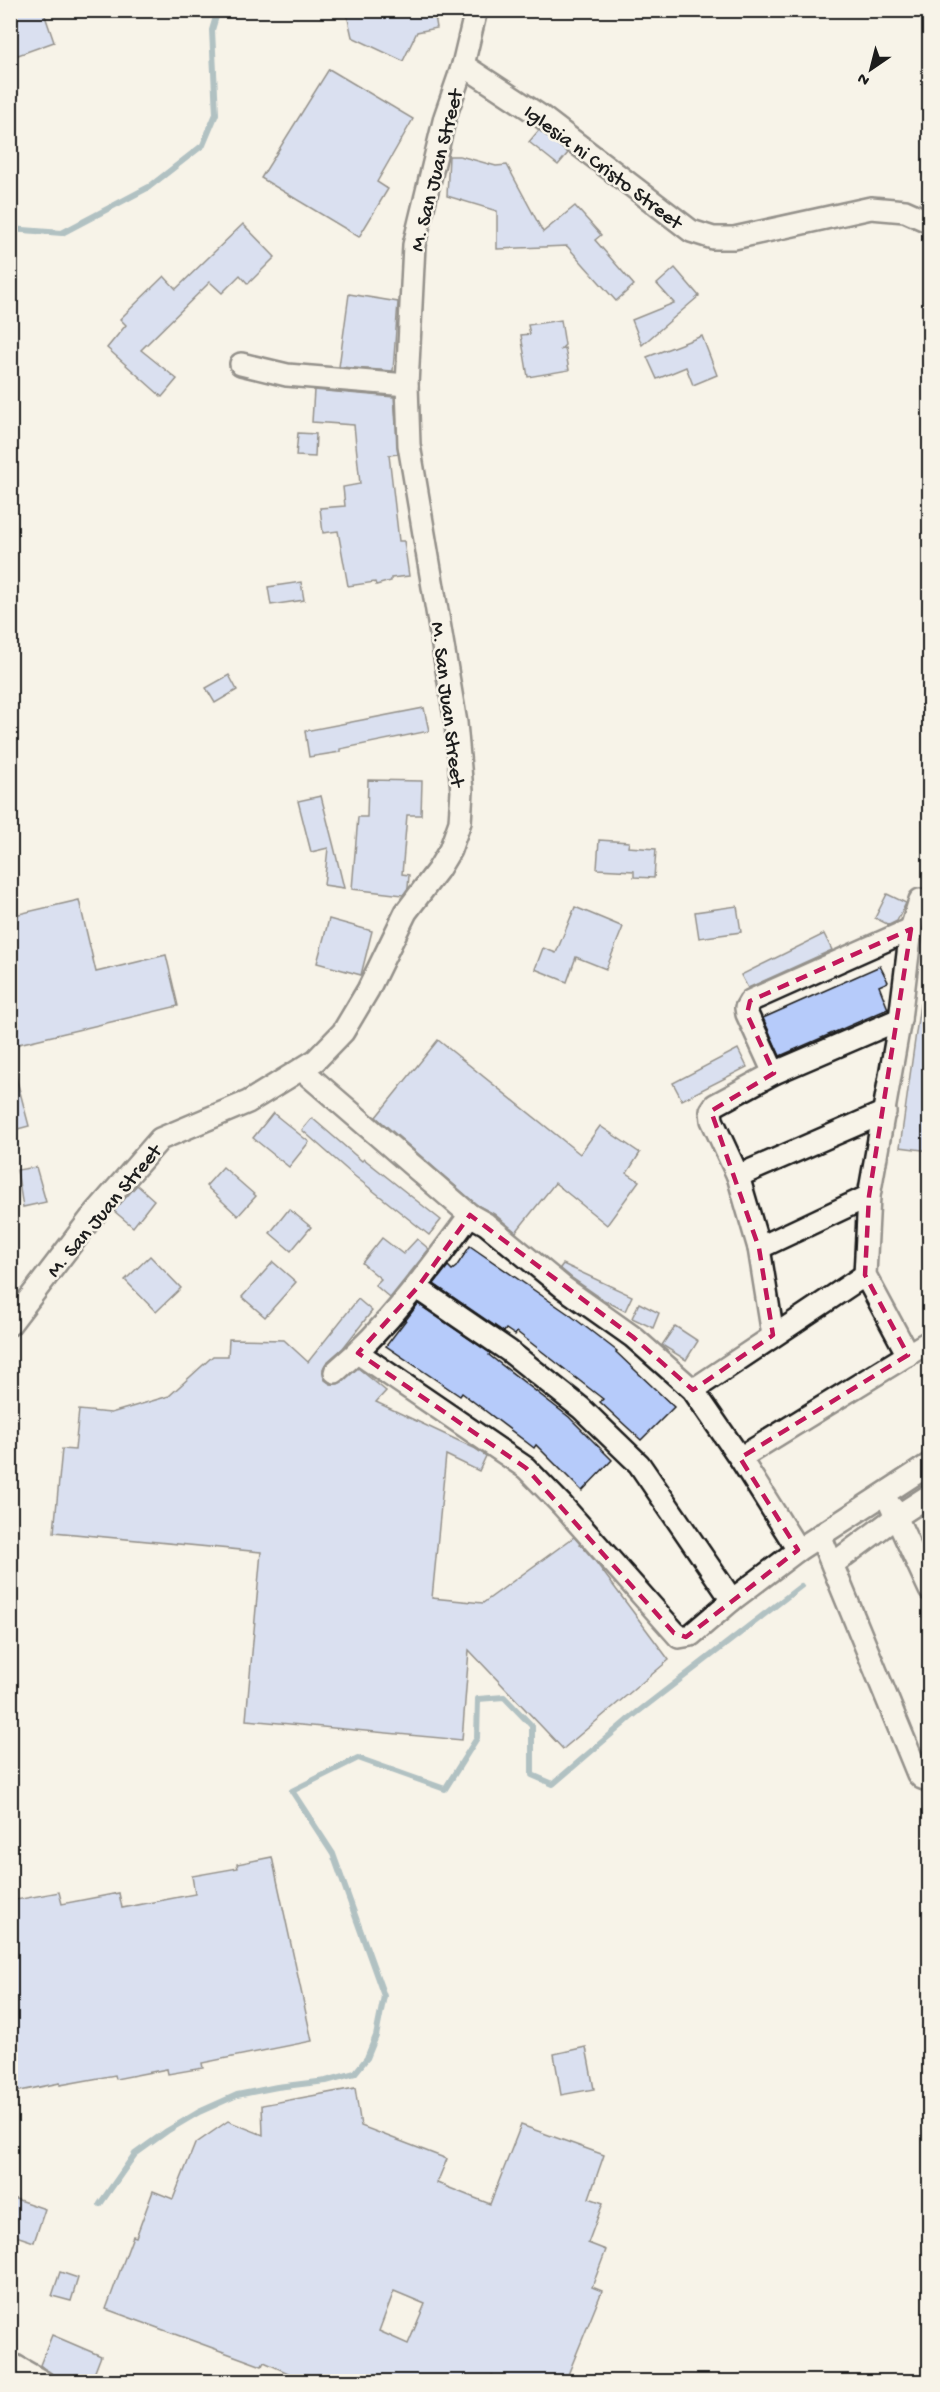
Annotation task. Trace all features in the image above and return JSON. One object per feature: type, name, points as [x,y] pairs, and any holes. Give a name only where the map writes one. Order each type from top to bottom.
[{"type":"street","name":"M. San Juan Street","points":[[10,1324],[91,1218],[160,1139],[248,1102],[316,1060],[343,1032],[368,990],[406,912],[450,850],[459,822],[462,791],[456,723],[409,445],[407,385],[414,245],[445,117],[463,65],[476,10]]},
{"type":"street","name":"Iglesia ni Cristo Street","points":[[463,65],[542,117],[691,231],[713,238],[734,238],[872,208],[905,211],[930,222]]},
{"type":"street","points":[[241,364],[287,375],[407,385]]},
{"type":"street","points":[[908,1355],[865,1275],[869,1196],[900,1019],[911,929],[920,900]]},
{"type":"street","points":[[774,1073],[747,1014],[746,1008],[750,1001],[911,929]]},
{"type":"street","points":[[774,1335],[759,1248],[738,1176],[711,1120],[711,1111],[715,1105],[774,1073],[900,1019]]},
{"type":"street","points":[[302,1070],[470,1215],[486,1224],[564,1288],[633,1337],[693,1390],[740,1458],[798,1550]]},
{"type":"street","points":[[738,1176],[885,1112]]},
{"type":"street","points":[[759,1248],[869,1196]]},
{"type":"street","points":[[335,1372],[358,1353],[417,1288],[470,1215]]},
{"type":"street","points":[[693,1390],[865,1275]]},
{"type":"street","points":[[417,1288],[509,1351],[572,1401],[639,1464],[732,1600]]},
{"type":"street","points":[[740,1458],[930,1341]]},
{"type":"street","points":[[358,1353],[526,1468],[562,1505],[679,1637],[691,1635],[732,1600],[798,1550],[930,1464]]},
{"type":"street","points":[[885,1493],[930,1590]]},
{"type":"street","points":[[833,1564],[930,1495]]},
{"type":"street","points":[[820,1535],[918,1774],[922,1779],[930,1781]]},
{"type":"street","points":[[10,2363],[43,2382]]},
{"type":"highlighted area","points":[[911,929],[869,1196],[865,1275],[908,1355],[740,1458],[798,1550],[686,1637],[674,1633],[526,1468],[358,1353],[417,1288],[470,1215],[633,1337],[693,1390],[773,1335],[759,1248],[711,1111],[774,1073],[747,1014],[750,1001]]},
{"type":"building","points":[[26,10],[43,10],[54,42],[10,58],[10,16]]},
{"type":"building","points":[[346,10],[434,10],[437,28],[417,32],[403,61],[352,37]]},
{"type":"building","points":[[329,69],[413,119],[377,182],[388,189],[359,237],[261,178]]},
{"type":"building","points":[[539,130],[568,153],[558,165],[529,142]]},
{"type":"building","points":[[449,156],[460,156],[496,166],[507,165],[543,232],[575,206],[601,235],[595,240],[634,285],[616,301],[567,246],[497,249],[497,211],[447,196]]},
{"type":"building","points":[[243,224],[275,257],[248,284],[240,275],[222,293],[210,282],[141,350],[177,379],[162,397],[107,348],[126,325],[120,319],[164,276],[176,289]]},
{"type":"building","points":[[675,268],[699,296],[642,345],[632,320],[674,303],[657,284]]},
{"type":"building","points":[[349,294],[398,302],[393,371],[339,367]]},
{"type":"building","points":[[561,320],[565,345],[560,350],[565,348],[569,370],[528,377],[521,335],[530,334],[528,325]]},
{"type":"building","points":[[702,336],[717,375],[693,385],[686,367],[657,379],[647,357]]},
{"type":"building","points":[[314,390],[394,397],[398,454],[389,455],[399,541],[404,541],[409,576],[391,578],[391,581],[376,585],[375,582],[348,586],[338,531],[323,533],[320,508],[345,506],[343,487],[360,484],[354,425],[312,422]]},
{"type":"building","points":[[298,433],[316,434],[315,457],[296,456]]},
{"type":"building","points":[[301,582],[304,600],[271,605],[268,587]]},
{"type":"building","points":[[229,675],[237,690],[215,703],[206,688]]},
{"type":"building","points":[[424,708],[429,731],[309,757],[305,731]]},
{"type":"building","points":[[368,780],[422,781],[421,815],[407,815],[402,874],[409,875],[408,888],[403,895],[352,889],[358,817],[367,817]]},
{"type":"building","points":[[321,796],[344,888],[324,885],[328,848],[311,852],[298,801]]},
{"type":"building","points":[[599,840],[629,842],[628,847],[656,849],[654,878],[634,877],[634,871],[597,869]]},
{"type":"building","points":[[887,894],[906,903],[897,921],[889,925],[875,918]]},
{"type":"building","points":[[79,900],[96,972],[166,955],[178,1006],[10,1046],[10,916]]},
{"type":"building","points":[[737,906],[741,932],[699,938],[695,912]]},
{"type":"building","points":[[575,907],[623,927],[606,969],[576,957],[567,982],[535,969],[543,948],[556,953]]},
{"type":"building","points":[[329,919],[372,931],[361,975],[317,963]]},
{"type":"building","points":[[824,934],[832,950],[748,988],[741,975]]},
{"type":"building","points":[[880,966],[888,982],[879,986],[888,1009],[780,1056],[763,1018]]},
{"type":"building","points":[[920,1004],[930,1004],[930,1151],[900,1147]]},
{"type":"building","points":[[438,1040],[580,1154],[600,1126],[640,1153],[627,1173],[639,1181],[607,1225],[555,1183],[516,1232],[494,1214],[477,1205],[376,1117]]},
{"type":"building","points":[[738,1049],[747,1067],[682,1100],[673,1083]]},
{"type":"building","points":[[10,1077],[16,1077],[29,1126],[10,1131]]},
{"type":"building","points":[[273,1113],[309,1142],[289,1167],[253,1138]]},
{"type":"building","points":[[312,1118],[362,1161],[364,1159],[441,1220],[429,1235],[352,1174],[302,1130]]},
{"type":"building","points":[[36,1167],[46,1202],[23,1207],[17,1170]]},
{"type":"building","points":[[223,1167],[256,1196],[238,1216],[206,1186]]},
{"type":"building","points":[[137,1185],[154,1200],[133,1227],[114,1211]]},
{"type":"building","points":[[289,1209],[311,1227],[291,1251],[270,1233]]},
{"type":"building","points":[[382,1238],[403,1254],[417,1239],[429,1249],[390,1298],[375,1285],[381,1279],[362,1263]]},
{"type":"building","points":[[470,1246],[570,1315],[617,1351],[674,1407],[641,1440],[600,1402],[603,1399],[517,1332],[515,1335],[506,1329],[504,1332],[434,1284],[448,1266],[452,1270],[456,1267]]},
{"type":"building","points":[[150,1256],[181,1288],[156,1312],[125,1280]]},
{"type":"building","points":[[273,1262],[296,1282],[265,1317],[242,1297]]},
{"type":"building","points":[[563,1264],[632,1296],[625,1311],[572,1278],[560,1268]]},
{"type":"building","points":[[358,1299],[372,1311],[343,1348],[326,1363],[323,1369],[325,1380],[331,1384],[338,1384],[358,1368],[386,1391],[376,1402],[474,1448],[486,1456],[479,1471],[446,1455],[432,1598],[483,1603],[574,1537],[595,1561],[669,1660],[563,1749],[469,1650],[462,1740],[246,1720],[261,1552],[54,1532],[62,1449],[75,1450],[79,1410],[111,1413],[169,1396],[213,1356],[228,1356],[229,1339],[284,1340],[308,1362]]},
{"type":"building","points":[[639,1303],[659,1313],[653,1328],[632,1318]]},
{"type":"building","points":[[418,1304],[490,1353],[489,1355],[569,1417],[612,1460],[582,1491],[536,1445],[534,1448],[462,1393],[460,1396],[386,1346]]},
{"type":"building","points":[[675,1326],[698,1341],[686,1360],[662,1345]]},
{"type":"building","points":[[272,1857],[312,2041],[202,2063],[203,2068],[168,2074],[167,2069],[116,2079],[115,2075],[10,2093],[10,1901],[59,1892],[62,1904],[119,1893],[122,1908],[195,1894],[192,1876],[238,1868],[237,1864]]},
{"type":"building","points":[[586,2047],[594,2089],[561,2095],[554,2054]]},
{"type":"building","points":[[355,2088],[361,2126],[447,2159],[437,2183],[490,2204],[521,2125],[604,2155],[589,2198],[603,2203],[588,2243],[606,2250],[592,2287],[602,2291],[565,2382],[507,2382],[492,2375],[489,2382],[308,2382],[264,2362],[262,2366],[106,2309],[133,2236],[136,2237],[153,2191],[173,2199],[195,2144],[228,2121],[263,2135],[262,2105]],"holes":[[[394,2291],[425,2304],[408,2344],[379,2331]]]},
{"type":"building","points":[[10,2197],[45,2209],[34,2242],[10,2234]]},
{"type":"building","points":[[60,2272],[78,2278],[71,2301],[52,2296]]},
{"type":"building","points":[[52,2335],[101,2356],[91,2382],[60,2382],[40,2365]]},
{"type":"waterway","points":[[10,229],[62,233],[149,187],[203,145],[216,114],[212,30],[218,10]]},
{"type":"waterway","points":[[100,2204],[135,2154],[199,2112],[237,2095],[326,2081],[355,2073],[367,2058],[376,2036],[384,1996],[333,1854],[292,1791],[358,1758],[445,1789],[477,1738],[478,1699],[504,1697],[532,1726],[532,1775],[553,1784],[630,1718],[801,1586]]}]
